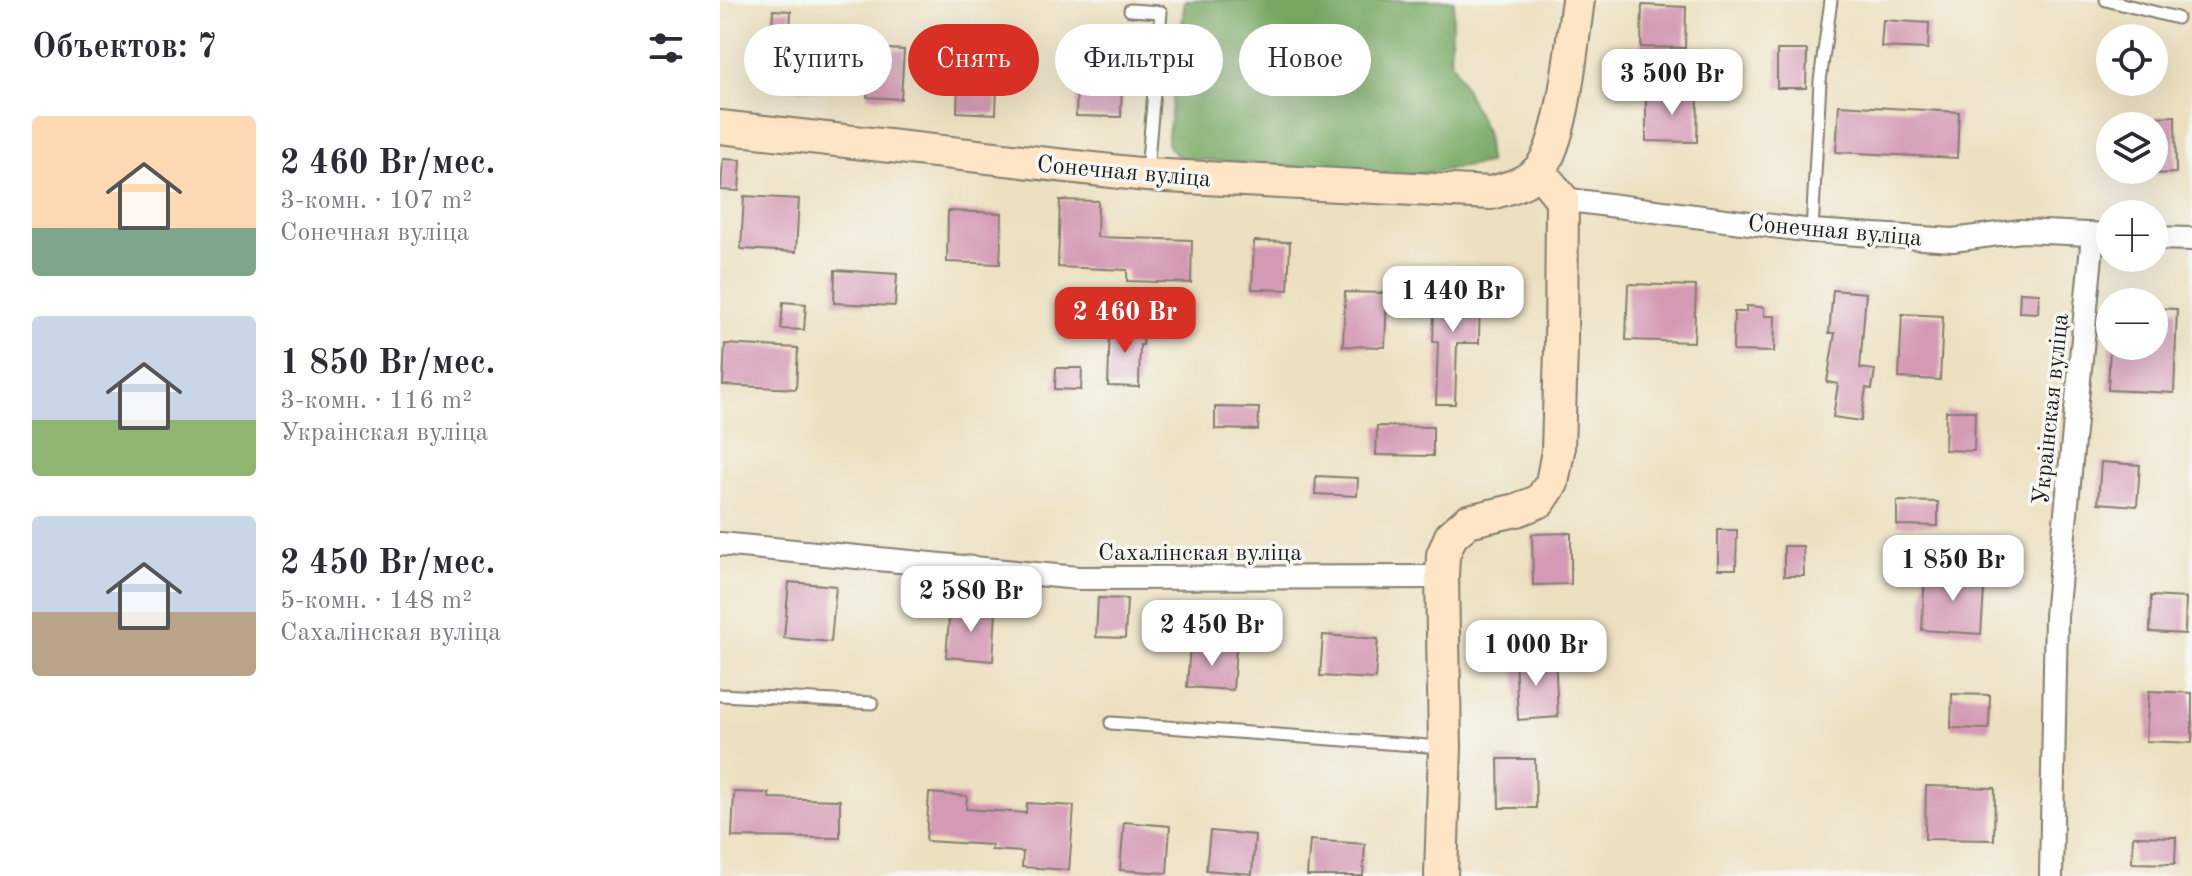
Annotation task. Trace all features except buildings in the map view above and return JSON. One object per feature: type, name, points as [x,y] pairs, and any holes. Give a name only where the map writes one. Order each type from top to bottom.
[{"type":"street","points":[[1441,876],[1445,747],[1443,555],[1451,536],[1468,521],[1517,510],[1540,501],[1552,483],[1558,451],[1562,199],[1533,175],[1550,153],[1565,89],[1578,0]]},
{"type":"street","name":"Сонечная вуліца","points":[[720,127],[1147,175],[1491,193],[1520,185],[1533,175]]},
{"type":"street","name":"Сонечная вуліца","points":[[1562,199],[1812,231],[1953,240],[2021,231],[2096,235]]},
{"type":"street","points":[[2168,238],[2192,239]]},
{"type":"street","name":"Украінская вуліца","points":[[2051,876],[2056,616],[2098,272]]},
{"type":"street","name":"Сахалінская вуліца","points":[[720,544],[1078,578],[1442,577]]},
{"type":"lane","points":[[1812,231],[1820,81],[1831,0]]},
{"type":"lane","points":[[2106,0],[2177,18]]},
{"type":"lane","points":[[1130,10],[1161,12],[1147,175]]},
{"type":"lane","points":[[720,695],[872,703]]},
{"type":"lane","points":[[1111,723],[1445,747]]},
{"type":"green space","points":[[1185,0],[1454,0],[1450,58],[1486,132],[1489,163],[1407,176],[1179,158],[1167,144],[1173,96],[1223,96],[1223,24],[1182,24]]}]
